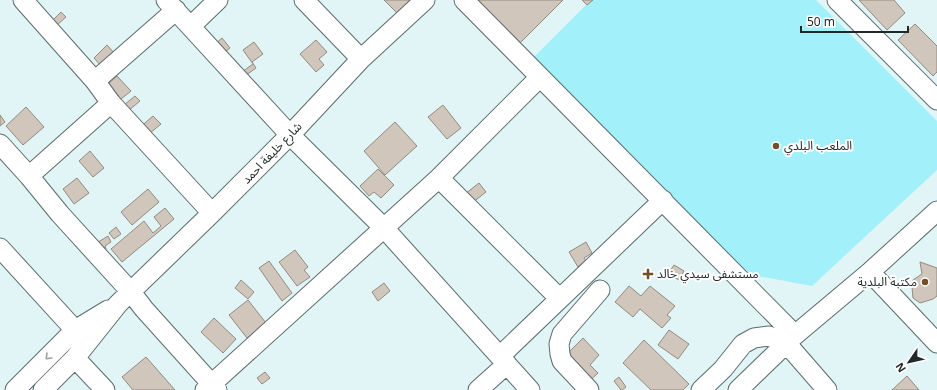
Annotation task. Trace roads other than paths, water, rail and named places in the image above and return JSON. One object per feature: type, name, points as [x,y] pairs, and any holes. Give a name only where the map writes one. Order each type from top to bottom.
[{"type":"street","points":[[22,0],[95,81],[111,103],[212,213]]},
{"type":"street","points":[[191,26],[218,0]]},
{"type":"street","points":[[304,0],[360,59]]},
{"type":"street","name":"شارع خليفة احمد","points":[[82,336],[124,298],[212,213],[290,135],[360,59],[425,0]]},
{"type":"street","points":[[464,0],[662,200],[791,339],[827,390]]},
{"type":"street","points":[[837,0],[934,90]]},
{"type":"street","points":[[95,81],[171,5],[290,135],[384,228],[530,390]]},
{"type":"street","points":[[0,144],[60,214],[124,298],[144,309],[211,388],[439,178],[540,77]]},
{"type":"street","points":[[29,176],[111,103]]},
{"type":"street","points":[[439,178],[559,298]]},
{"type":"street","points":[[478,390],[559,298],[662,200]]},
{"type":"street","points":[[738,390],[791,339],[870,272],[937,211]]},
{"type":"street","points":[[0,248],[82,336]]},
{"type":"street","points":[[870,272],[937,343]]},
{"type":"street","points":[[589,390],[562,361],[559,344],[562,334],[600,290]]},
{"type":"street","points":[[43,390],[75,358],[82,336]]},
{"type":"street","points":[[15,390],[82,336]]},
{"type":"street","points":[[701,390],[723,369],[743,344],[754,338],[769,336],[791,339]]},
{"type":"street","points":[[75,358],[105,390]]},
{"type":"place","name":"الملعب البلدي","points":[[776,146]]},
{"type":"place","name":"مستشفى سيدي خالد","points":[[648,274]]},
{"type":"place","name":"مكتبة البلدية","points":[[925,282]]}]
